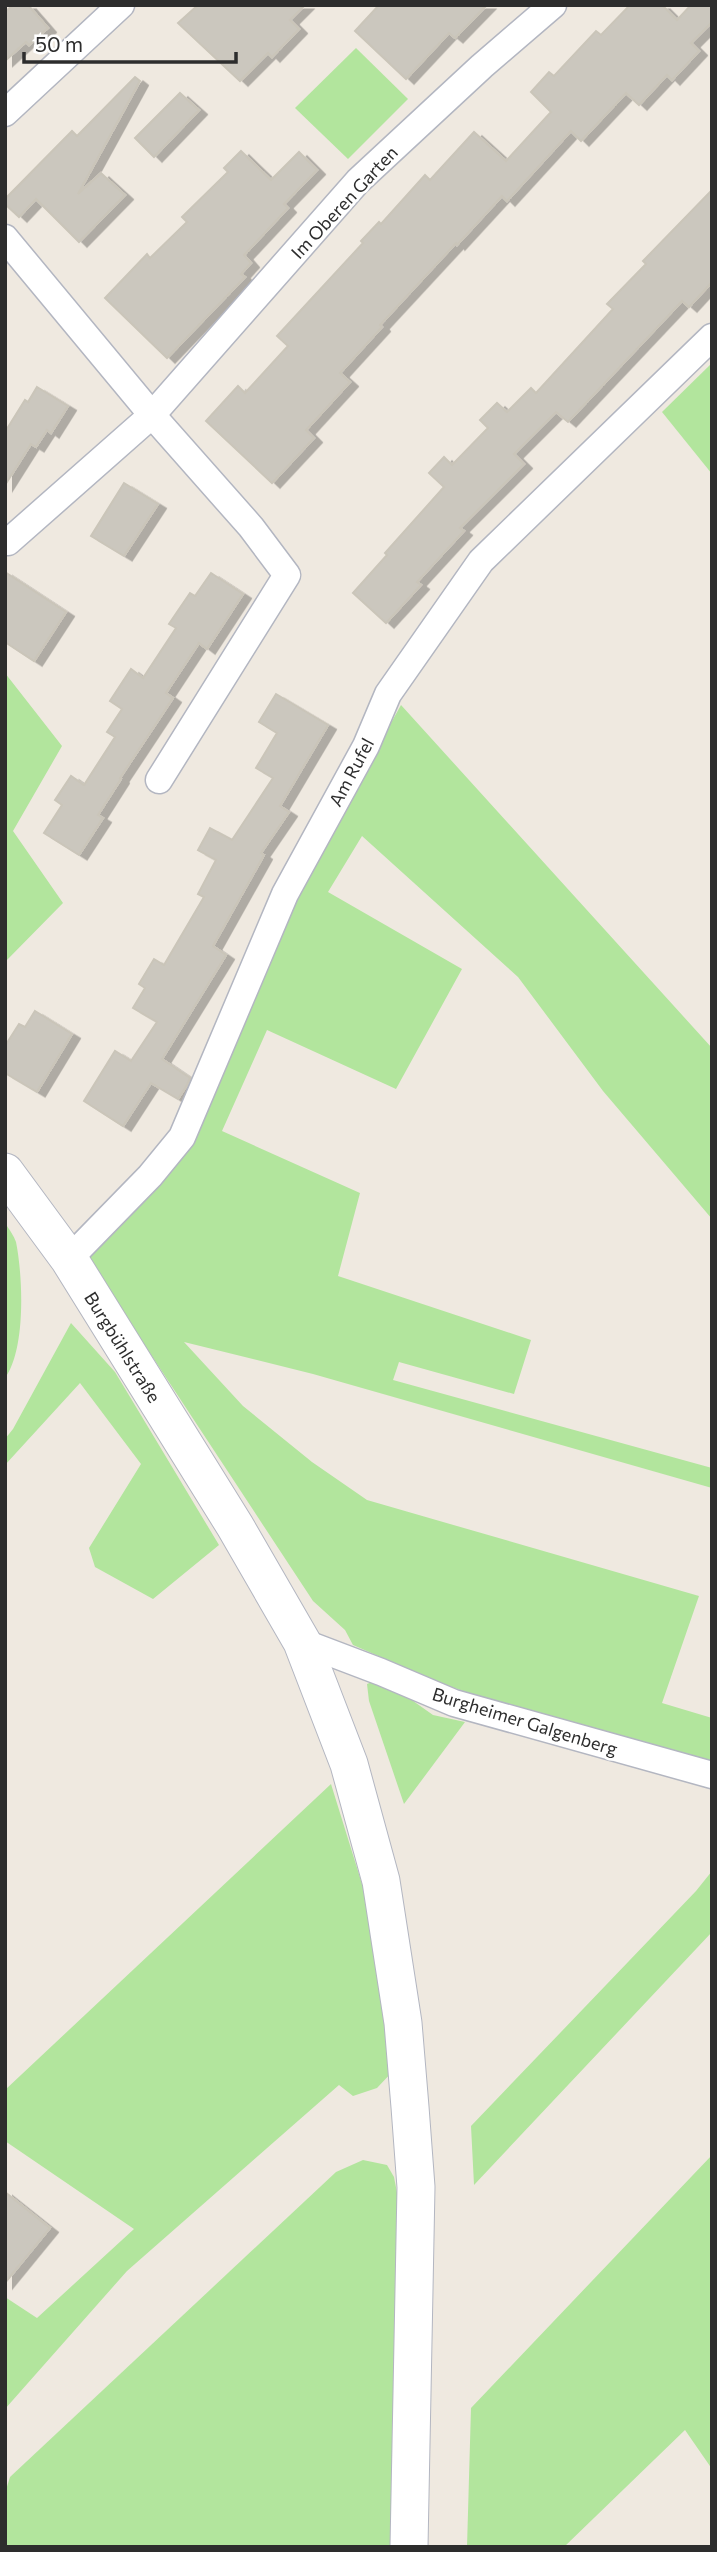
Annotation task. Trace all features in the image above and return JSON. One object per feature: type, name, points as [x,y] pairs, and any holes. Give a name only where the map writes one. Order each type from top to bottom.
[{"type":"street","points":[[5,113],[121,5]]},
{"type":"street","name":"Im Oberen Garten","points":[[8,542],[152,415],[358,181],[482,66],[553,5]]},
{"type":"street","points":[[5,238],[152,415],[251,527],[286,575],[159,780]]},
{"type":"street","name":"Am Rufel","points":[[69,1259],[150,1176],[182,1137],[285,894],[366,746],[388,694],[481,561],[712,337]]},
{"type":"street","name":"Burgbühlstraße","points":[[5,1172],[69,1259],[235,1526],[302,1642],[349,1764],[381,1881],[403,2022],[416,2188],[409,2547]]},
{"type":"street","name":"Burgheimer Galgenberg","points":[[302,1642],[454,1703],[712,1775]]},
{"type":"green space","points":[[356,48],[408,99],[348,159],[295,108]]},
{"type":"green space","points":[[712,363],[712,474],[662,412]]},
{"type":"green space","points":[[5,673],[62,746],[13,831],[63,903],[5,962]]},
{"type":"green space","points":[[401,705],[712,1048],[712,1219],[603,1091],[518,977],[362,836],[328,892],[462,969],[396,1089],[267,1030],[222,1131],[360,1193],[338,1276],[531,1340],[514,1394],[399,1362],[393,1380],[712,1468],[712,1488],[313,1374],[184,1342],[243,1406],[312,1462],[367,1500],[699,1596],[662,1703],[712,1718],[712,1765],[518,1711],[438,1682],[353,1645],[345,1630],[313,1601],[86,1256],[184,1149],[291,902]]},
{"type":"green space","points":[[5,1223],[16,1242],[21,1312],[17,1349],[5,1378]]},
{"type":"green space","points":[[71,1323],[115,1372],[219,1545],[153,1599],[95,1567],[89,1548],[141,1464],[80,1383],[5,1465],[5,1439]]},
{"type":"green space","points":[[379,1679],[433,1715],[465,1722],[404,1804],[369,1701],[367,1684]]},
{"type":"green space","points":[[331,1784],[367,1900],[394,2070],[377,2088],[353,2096],[339,2085],[127,2271],[5,2409],[5,2297],[37,2318],[134,2229],[5,2141],[5,2090]]},
{"type":"green space","points":[[712,1871],[712,1932],[474,2185],[471,2126],[696,1891]]},
{"type":"green space","points":[[712,2155],[712,2469],[685,2430],[564,2547],[467,2547],[471,2408]]},
{"type":"green space","points":[[363,2160],[387,2165],[394,2177],[399,2203],[392,2547],[5,2547],[5,2493],[10,2477],[336,2172]]},
{"type":"building","points":[[13,5],[28,5],[48,28],[29,45],[26,42],[5,61],[5,12]]},
{"type":"building","points":[[198,5],[305,5],[290,20],[299,29],[272,57],[268,53],[240,81],[178,23]]},
{"type":"building","points":[[379,5],[487,5],[455,38],[449,33],[406,79],[355,31]]},
{"type":"building","points":[[630,5],[662,5],[677,20],[691,5],[712,5],[712,22],[691,43],[699,51],[672,80],[667,75],[639,105],[626,93],[581,141],[571,131],[507,201],[502,196],[457,245],[456,243],[380,325],[382,327],[340,373],[350,382],[306,430],[314,438],[272,483],[206,421],[238,386],[245,393],[288,346],[277,336],[379,222],[381,224],[425,175],[430,180],[474,132],[506,161],[551,112],[531,92],[549,72],[554,76],[596,31],[601,35]]},
{"type":"building","points":[[135,77],[140,81],[78,194],[101,173],[125,195],[79,242],[36,199],[19,217],[5,204],[5,199],[72,131],[77,136]]},
{"type":"building","points":[[180,93],[199,110],[154,157],[135,138]]},
{"type":"building","points":[[241,151],[271,180],[299,152],[317,170],[284,204],[288,208],[244,255],[251,263],[241,274],[245,277],[167,358],[105,298],[147,254],[150,258],[187,222],[182,217],[228,172],[224,168]]},
{"type":"building","points":[[712,190],[712,282],[689,307],[682,301],[568,422],[556,412],[514,454],[524,464],[460,528],[464,531],[417,582],[421,585],[386,623],[353,593],[444,487],[429,473],[444,457],[452,465],[488,428],[480,420],[497,403],[507,412],[531,388],[536,393],[613,309],[607,304],[646,264],[643,261]]},
{"type":"building","points":[[37,387],[68,406],[51,433],[47,430],[36,447],[31,444],[5,485],[5,432],[25,400],[28,402]]},
{"type":"building","points":[[124,483],[158,504],[124,556],[91,536]]},
{"type":"building","points":[[5,572],[66,612],[34,661],[5,642]]},
{"type":"building","points":[[211,573],[243,594],[207,649],[199,643],[166,693],[173,698],[120,778],[98,815],[103,818],[79,855],[44,833],[62,805],[55,800],[71,776],[84,785],[115,737],[107,732],[122,709],[110,701],[131,669],[143,678],[176,628],[169,624],[190,593],[195,596]]},
{"type":"building","points":[[276,694],[328,725],[280,806],[289,812],[261,853],[264,855],[213,946],[226,955],[162,1059],[190,1078],[187,1085],[178,1099],[151,1083],[123,1126],[84,1101],[115,1051],[131,1061],[157,1022],[133,1008],[145,988],[139,984],[154,959],[164,965],[204,897],[198,894],[216,860],[198,850],[210,828],[232,840],[273,778],[256,768],[277,733],[259,722]]},
{"type":"building","points":[[35,1011],[72,1034],[37,1092],[5,1073],[5,1046],[19,1024],[25,1027]]},
{"type":"building","points":[[5,2192],[50,2228],[5,2283]]}]
